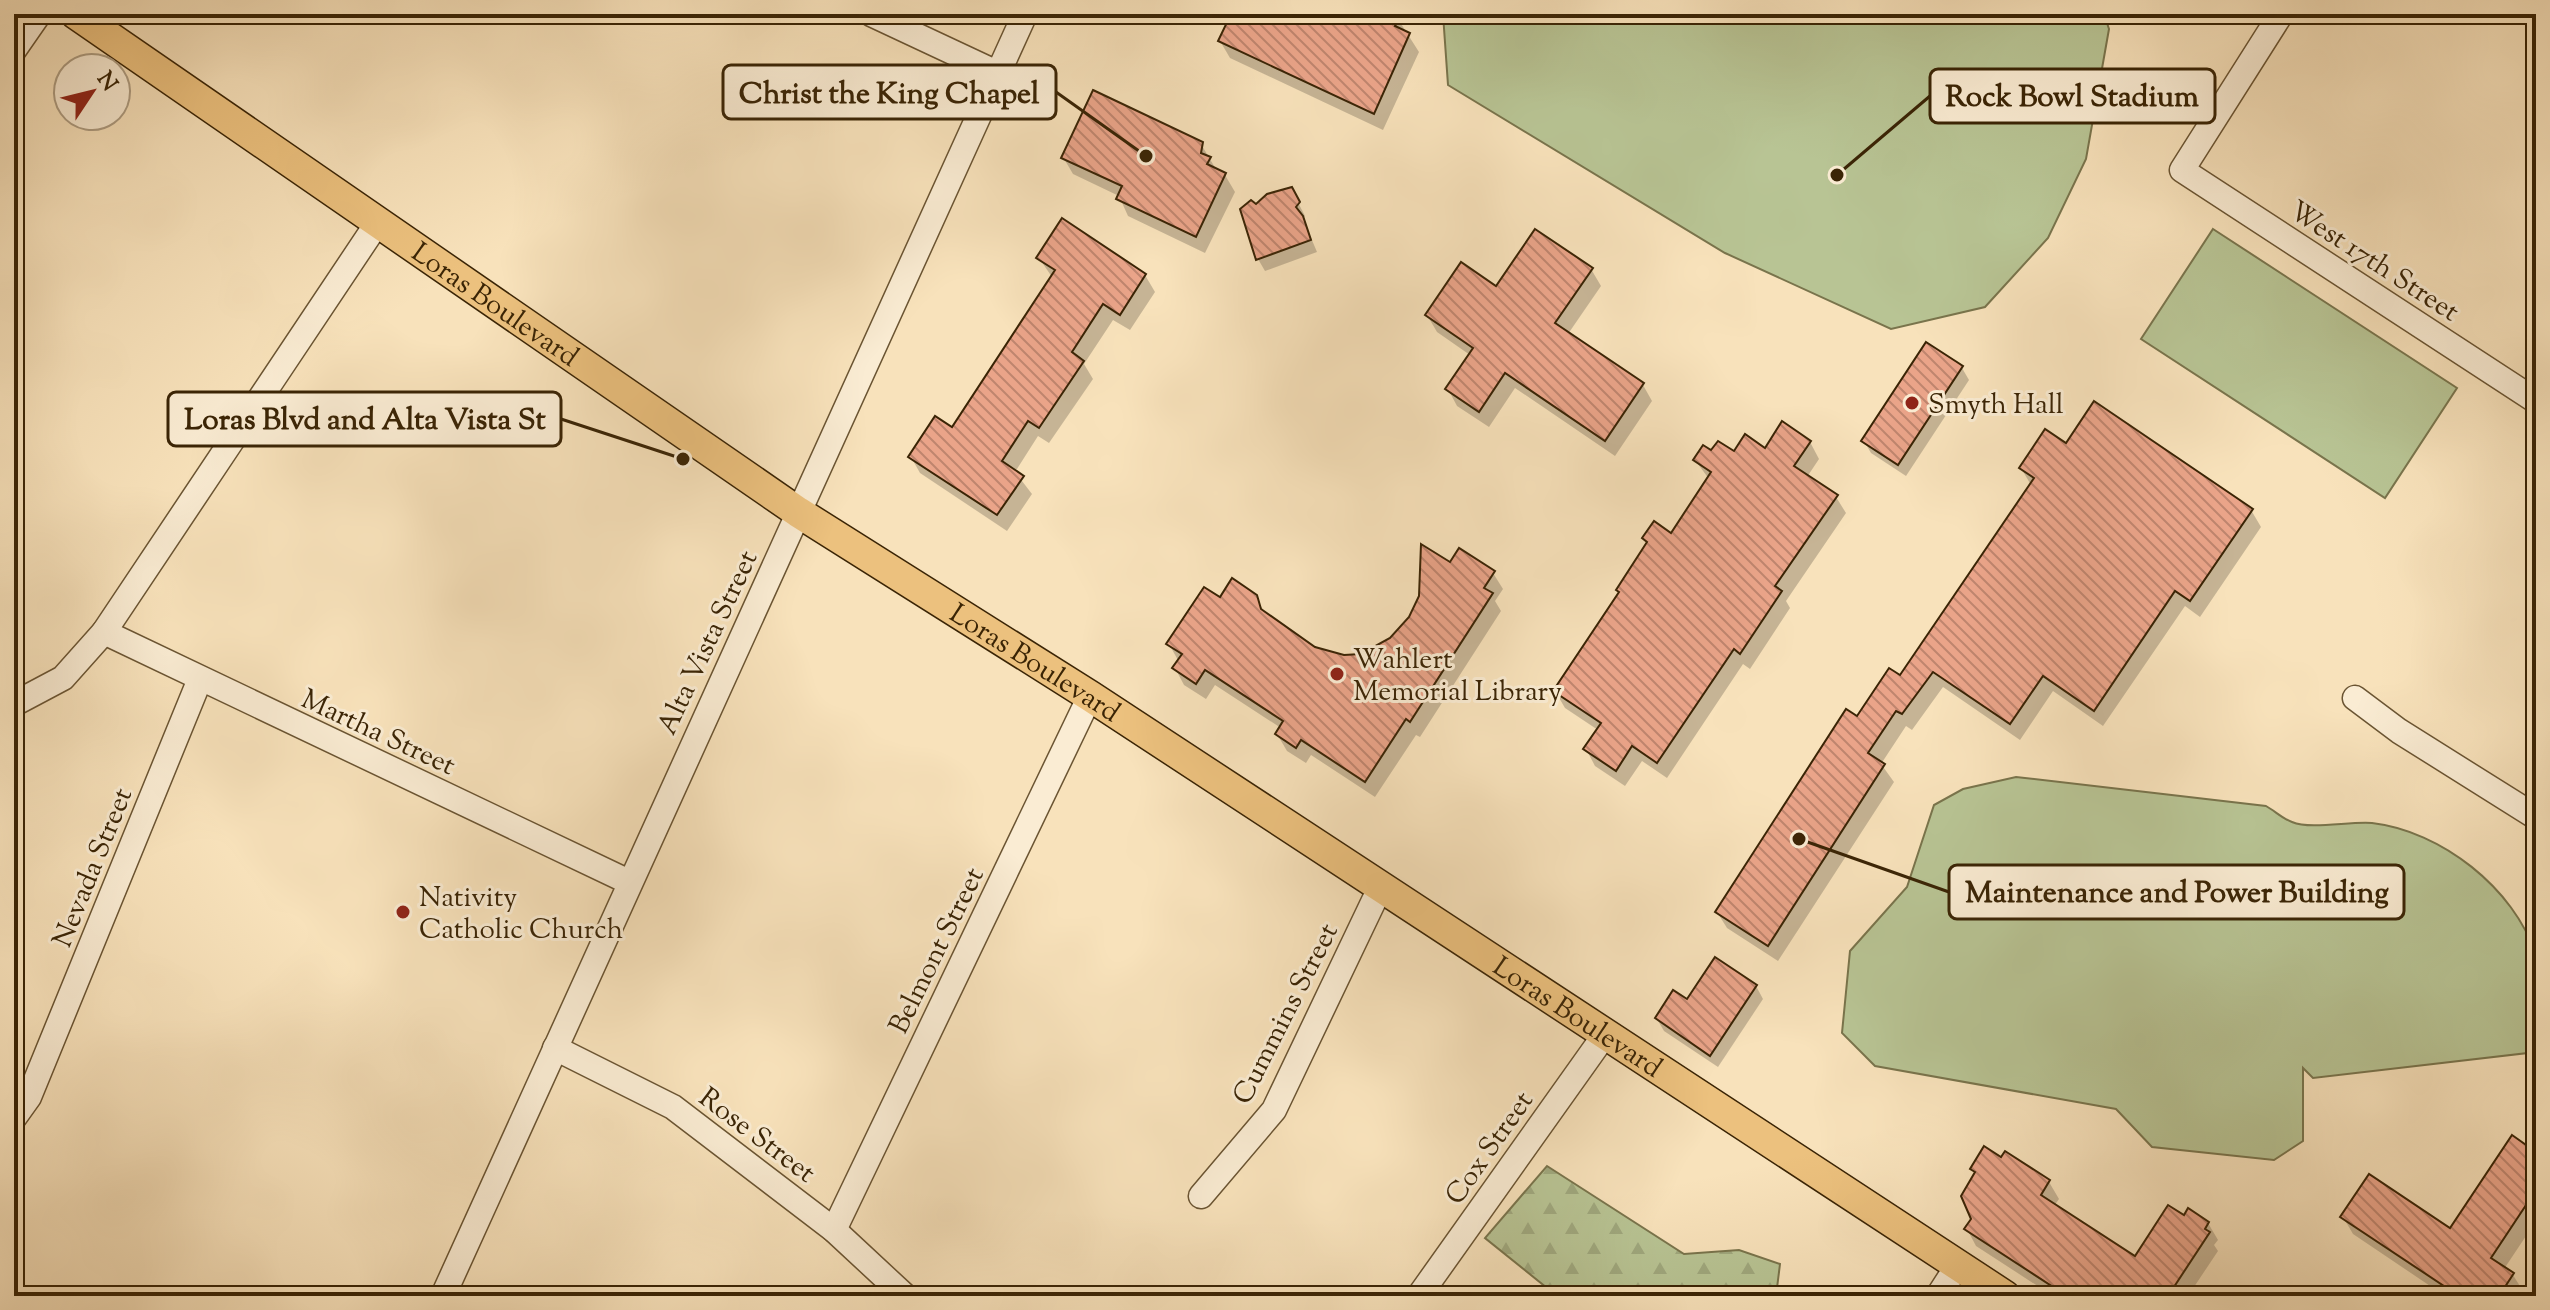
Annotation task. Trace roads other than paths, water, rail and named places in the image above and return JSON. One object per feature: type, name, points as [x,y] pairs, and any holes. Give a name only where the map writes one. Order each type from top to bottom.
[{"type":"main road","name":"Loras Boulevard","points":[[76,14],[798,512],[1090,696],[2005,1296]]},
{"type":"street","points":[[14,50],[39,14]]},
{"type":"street","points":[[871,14],[997,73]]},
{"type":"street","name":"Alta Vista Street","points":[[443,1296],[1025,14]]},
{"type":"street","name":"West 17th Street","points":[[2281,14],[2182,170],[2536,401]]},
{"type":"street","points":[[14,704],[63,678],[104,632],[378,222]]},
{"type":"street","name":"Martha Street","points":[[104,632],[629,882]]},
{"type":"street","name":"Nevada Street","points":[[14,1118],[29,1097],[200,679]]},
{"type":"street","name":"Belmont Street","points":[[834,1230],[1090,696]]},
{"type":"street","points":[[2355,698],[2399,731],[2536,817]]},
{"type":"street","name":"Cummins Street","points":[[1201,1196],[1274,1110],[1380,888]]},
{"type":"street","name":"Cox Street","points":[[1419,1296],[1606,1033]]},
{"type":"street","name":"Rose Street","points":[[555,1048],[673,1107],[834,1230],[905,1296]]},
{"type":"street","points":[[1938,1296],[1958,1265]]},
{"type":"place","name":"Christ the King Chapel","points":[[1146,156]]},
{"type":"place","name":"Rock Bowl Stadium","points":[[1837,175]]},
{"type":"place","name":"Smyth Hall","points":[[1912,403]]},
{"type":"place","name":"Loras Blvd and Alta Vista St","points":[[683,459]]},
{"type":"place","name":"Wahlert Memorial Library","points":[[1337,674]]},
{"type":"place","name":"Maintenance and Power Building","points":[[1799,839]]},
{"type":"place","name":"Nativity Catholic Church","points":[[403,912]]}]
